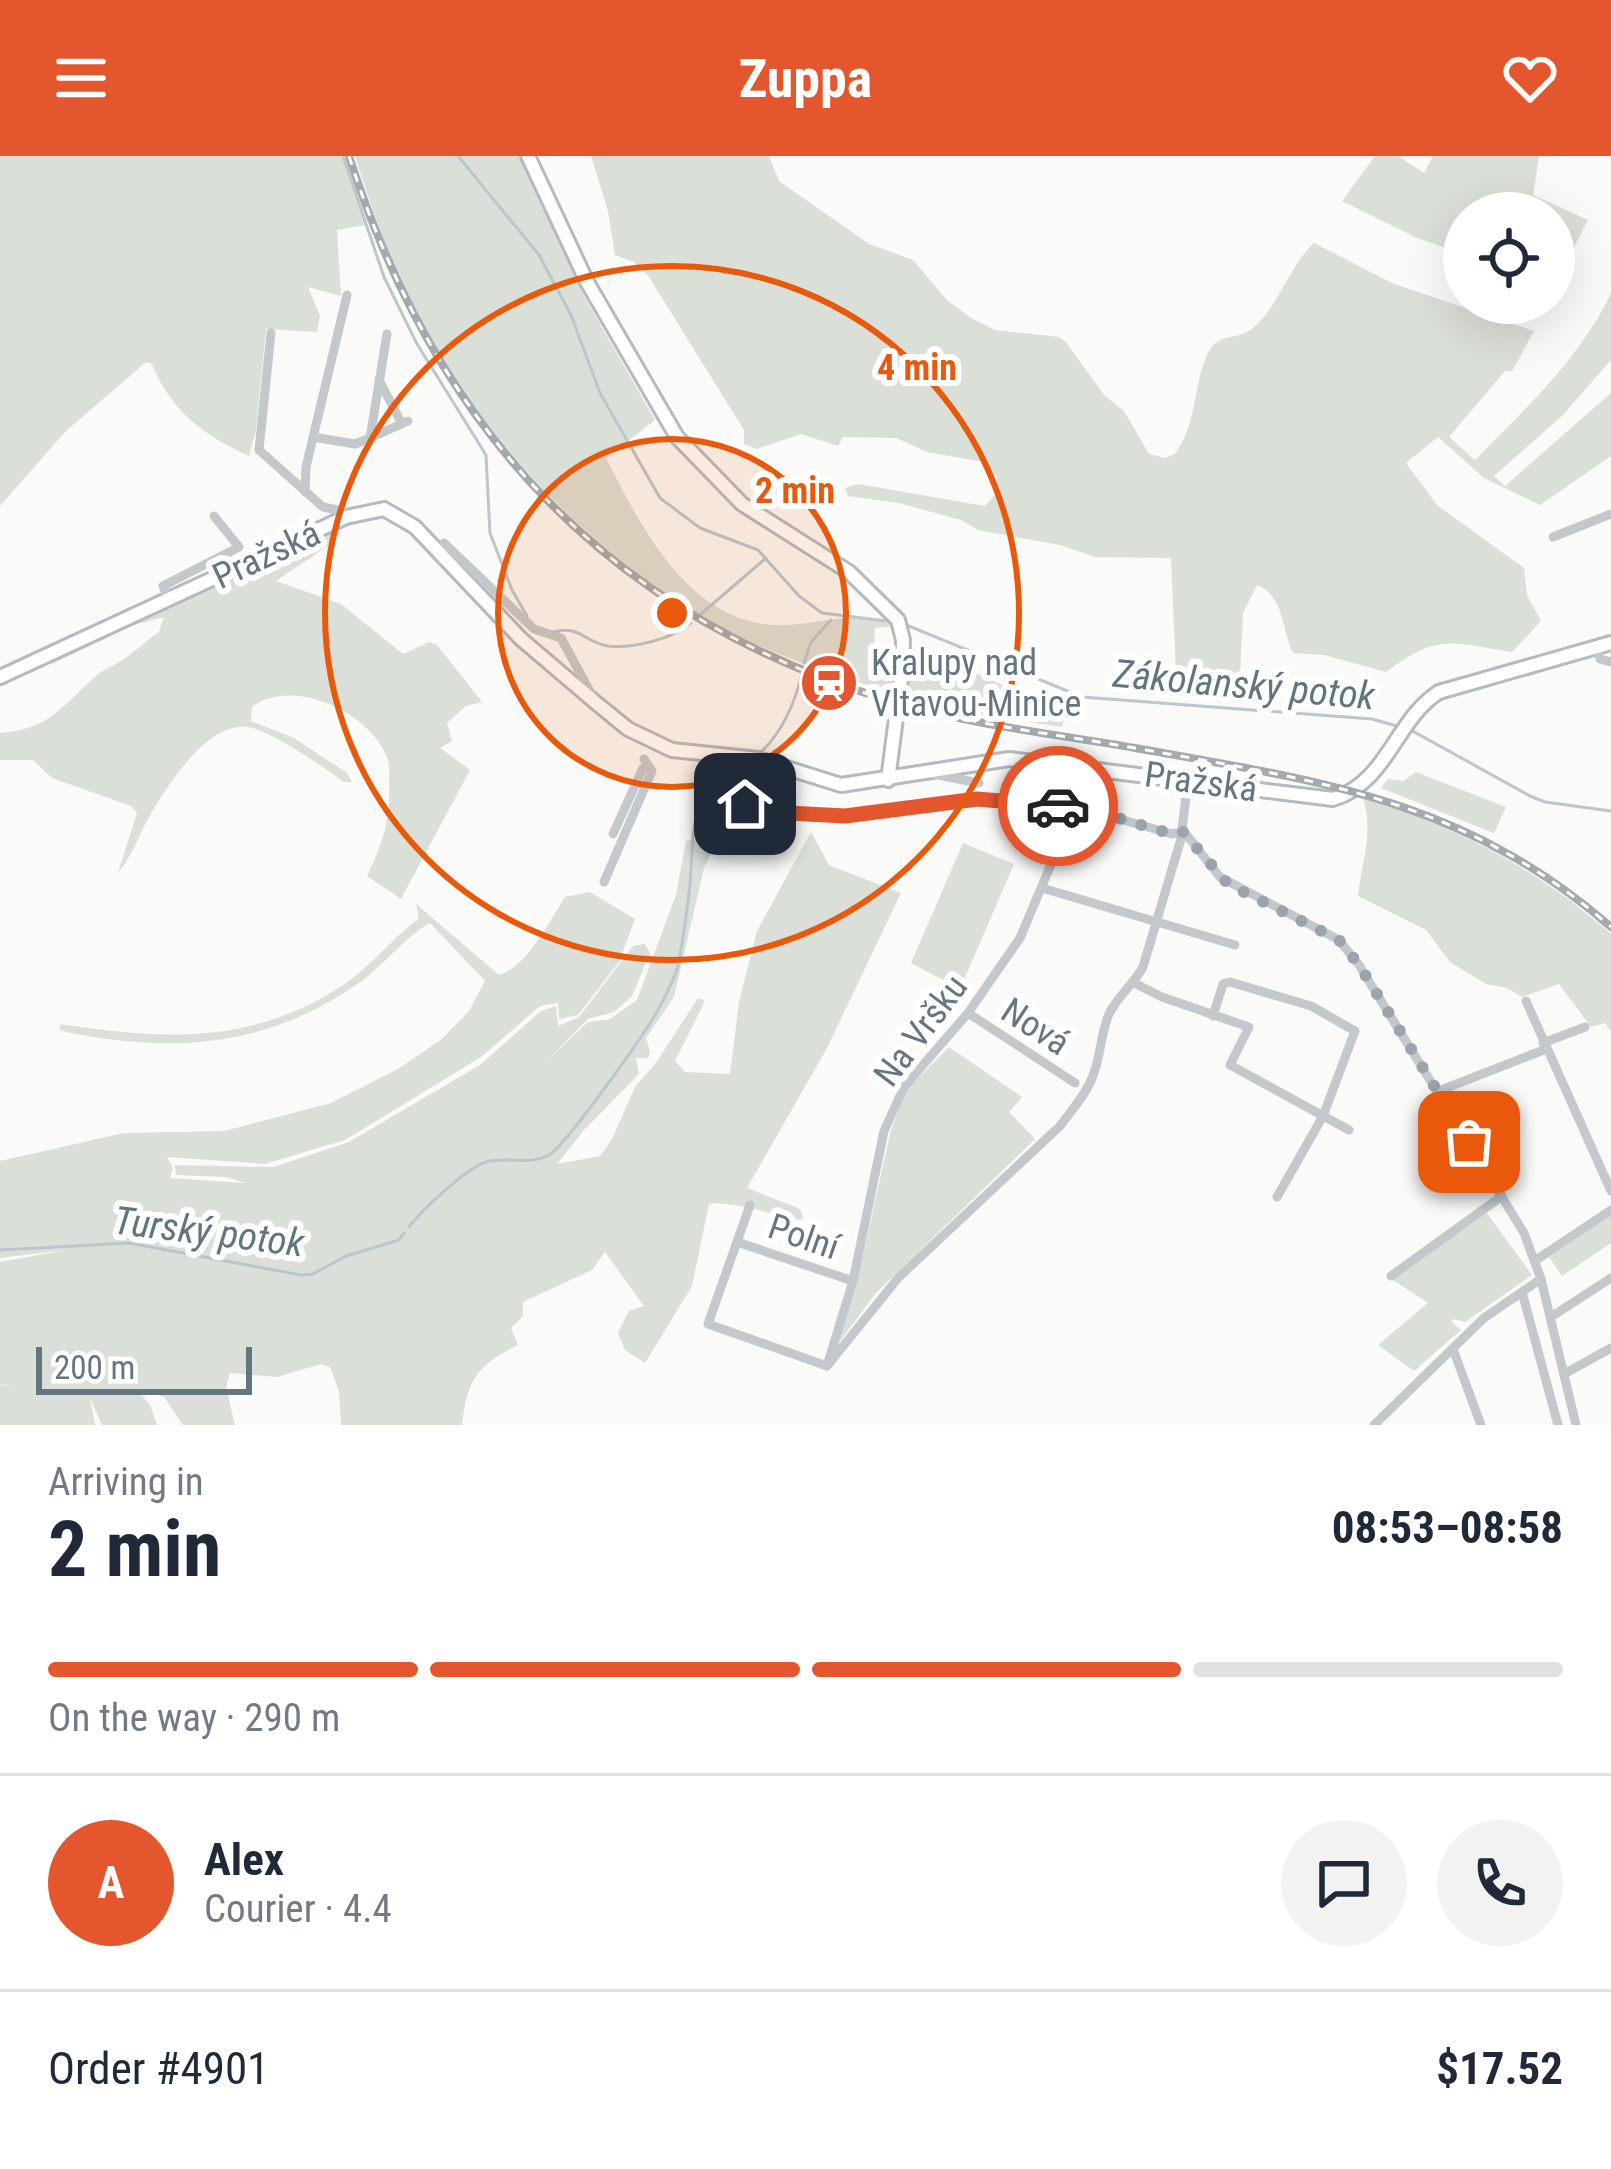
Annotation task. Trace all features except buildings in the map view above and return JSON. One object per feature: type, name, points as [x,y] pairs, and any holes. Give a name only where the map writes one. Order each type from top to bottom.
[{"type":"main road","points":[[528,156],[587,282],[677,437],[742,504],[849,572],[893,612],[901,631],[902,672],[888,780]]},
{"type":"main road","name":"Pražská","points":[[0,677],[166,592],[345,514],[384,509],[416,527],[520,639],[628,728],[672,750],[758,759],[841,785],[1009,759],[1324,799],[1357,790],[1428,699],[1439,692],[1604,645]]},
{"type":"street","points":[[305,492],[313,437],[347,296]]},
{"type":"street","points":[[271,333],[260,450],[323,507],[345,514]]},
{"type":"street","points":[[370,438],[387,334]]},
{"type":"street","points":[[313,437],[355,445],[405,423],[380,380]]},
{"type":"street","points":[[1552,537],[1611,514]]},
{"type":"street","points":[[166,592],[245,545],[214,515]]},
{"type":"street","name":"Pražská","points":[[444,543],[534,629],[561,638],[595,702]]},
{"type":"street","points":[[1604,645],[1600,659],[1611,662]]},
{"type":"street","points":[[758,759],[744,781],[745,804],[769,812],[845,816],[977,799],[1070,804],[1172,834],[1183,832]]},
{"type":"street","points":[[604,881],[652,771],[646,763],[613,834]]},
{"type":"street","points":[[928,773],[979,783]]},
{"type":"street","points":[[1188,779],[1180,820],[1183,832],[1228,884],[1339,940],[1502,1196],[1536,1260],[1576,1425]]},
{"type":"street","name":"Na Vršku","points":[[826,1366],[853,1281],[884,1131],[904,1088],[968,1013],[1021,938],[1054,853],[1058,806]]},
{"type":"street","points":[[750,1204],[707,1324],[826,1366],[898,1277],[1060,1126],[1092,1079],[1100,1037],[1112,1007],[1134,983],[1183,832]]},
{"type":"street","points":[[1042,888],[1235,945]]},
{"type":"street","points":[[1213,1016],[1223,984],[1230,982],[1310,1006],[1350,1026],[1355,1037],[1323,1116],[1277,1197]]},
{"type":"street","points":[[1134,983],[1249,1027],[1230,1065],[1349,1130]]},
{"type":"street","points":[[1526,1000],[1611,1191]]},
{"type":"street","name":"Nová","points":[[968,1013],[1075,1083]]},
{"type":"street","points":[[1436,1092],[1585,1027]]},
{"type":"street","points":[[1391,1276],[1502,1196]]},
{"type":"street","points":[[1536,1260],[1611,1210]]},
{"type":"street","name":"Polní","points":[[737,1242],[853,1281]]},
{"type":"street","points":[[1551,1317],[1611,1278]]},
{"type":"street","points":[[1374,1425],[1484,1318],[1541,1279]]},
{"type":"street","points":[[1522,1292],[1558,1425]]},
{"type":"street","points":[[1454,1348],[1481,1425]]},
{"type":"street","points":[[1564,1374],[1611,1348]]},
{"type":"shaded area","points":[[0,156],[344,156],[366,225],[337,230],[341,296],[308,287],[320,316],[317,332],[266,329],[249,456],[191,420],[146,362],[65,432],[0,506]]},
{"type":"shaded area","points":[[355,156],[521,156],[583,294],[655,420],[606,458],[654,543],[697,593],[723,611],[753,622],[786,625],[868,618],[895,626],[875,628],[874,644],[875,667],[896,667],[893,693],[790,658],[701,615],[598,541],[551,498],[509,451],[436,348],[391,260]]},
{"type":"shaded area","points":[[591,156],[769,156],[779,181],[869,244],[913,260],[947,300],[971,318],[995,330],[1059,337],[1066,342],[1104,395],[1124,411],[1149,454],[1165,458],[1175,454],[1183,441],[1211,348],[1247,332],[1262,319],[1314,243],[1394,284],[1443,300],[1443,324],[1513,324],[1534,331],[1512,371],[1505,371],[1449,437],[1475,460],[1567,362],[1611,293],[1611,360],[1562,416],[1494,476],[1505,486],[1611,393],[1611,456],[1540,505],[1484,478],[1438,437],[1406,463],[1437,505],[1524,568],[1527,595],[1541,621],[1512,652],[1473,645],[1432,646],[1386,672],[1324,655],[1293,653],[1277,605],[1257,585],[1243,613],[1239,695],[1177,696],[1171,558],[1095,557],[1060,545],[978,530],[961,520],[899,503],[848,496],[845,488],[858,484],[985,506],[995,495],[997,477],[983,462],[927,452],[896,438],[843,437],[838,446],[801,434],[757,449],[744,444],[744,430],[649,277],[634,262],[615,255]]},
{"type":"shaded area","points":[[1375,156],[1398,156],[1424,173],[1433,156],[1539,156],[1533,192],[1443,192],[1443,247],[1342,201]]},
{"type":"shaded area","points":[[1575,214],[1588,220],[1575,245]]},
{"type":"shaded area","points":[[336,530],[328,546],[276,581],[341,604],[403,654],[429,642],[437,645],[482,702],[466,706],[447,723],[452,741],[440,748],[470,770],[401,899],[367,876],[387,821],[387,757],[378,741],[347,713],[308,697],[269,698],[252,707],[251,721],[294,738],[347,773],[352,782],[344,782],[269,734],[232,728],[203,745],[177,774],[118,873],[137,813],[131,806],[52,778],[33,760],[0,760],[0,733],[31,727],[54,715],[99,674],[159,632],[164,617],[134,625],[52,664],[45,659]]},
{"type":"shaded area","points":[[917,648],[1066,712],[1062,727],[982,715],[909,695],[912,650]]},
{"type":"shaded area","points":[[1416,772],[1506,807],[1494,833],[1381,788],[1388,779],[1403,781]]},
{"type":"shaded area","points":[[1363,798],[1431,822],[1494,852],[1555,890],[1611,934],[1611,1031],[1605,1023],[1591,1027],[1559,984],[1522,997],[1486,984],[1450,962],[1426,930],[1358,896],[1367,835]]},
{"type":"shaded area","points":[[811,832],[829,865],[901,893],[826,1050],[747,1188],[800,1209],[803,1217],[709,1204],[692,1286],[645,1363],[625,1350],[618,1333],[629,1311],[644,1306],[605,1252],[592,1270],[523,1302],[523,1316],[511,1328],[518,1345],[476,1376],[462,1425],[341,1425],[339,1391],[330,1367],[321,1364],[277,1377],[230,1373],[226,1387],[235,1425],[183,1425],[164,1397],[136,1388],[150,1405],[157,1425],[102,1425],[90,1398],[95,1425],[0,1425],[0,1386],[12,1384],[0,1385],[0,1262],[65,1250],[0,1258],[0,1161],[124,1133],[224,1131],[331,1103],[398,1069],[442,1039],[469,1011],[485,981],[430,923],[359,983],[290,1021],[254,1032],[219,1040],[144,1043],[66,1032],[59,1029],[61,1024],[171,1035],[240,1028],[274,1019],[352,978],[419,918],[416,904],[499,975],[529,953],[565,897],[590,892],[635,919],[619,962],[578,1015],[559,1019],[558,1003],[540,1006],[481,1057],[345,1140],[265,1164],[167,1157],[173,1168],[170,1178],[246,1183],[176,1175],[175,1165],[273,1167],[349,1142],[480,1065],[541,1011],[556,1006],[558,1026],[579,1017],[633,946],[645,944],[650,953],[632,996],[614,1012],[588,1019],[546,1062],[588,1022],[610,1019],[637,1000],[676,895],[686,841],[701,838],[716,844],[704,868],[674,997],[646,1038],[648,1058],[636,1058],[639,1074],[557,1164],[600,1156],[635,1087],[698,998],[705,1001],[675,1061],[685,1072],[730,1074],[739,1002],[757,931]]},
{"type":"shaded area","points":[[963,843],[1014,864],[960,989],[911,963]]},
{"type":"shaded area","points":[[949,1047],[1022,1097],[1009,1112],[1035,1139],[876,1293],[834,1349],[856,1287],[891,1130],[906,1090]]},
{"type":"shaded area","points":[[1486,1212],[1532,1275],[1465,1322],[1453,1319],[1461,1330],[1414,1371],[1378,1345],[1428,1303],[1393,1280]]},
{"type":"shaded area","points":[[1611,1215],[1611,1243],[1562,1276],[1549,1257]]},
{"type":"waterway","points":[[343,156],[384,277],[417,344],[486,455],[490,533],[527,616]]},
{"type":"waterway","name":"Zákolanský potok","points":[[458,156],[539,255],[571,315],[600,393],[660,498],[700,528],[758,550],[799,596],[822,613],[894,622]]},
{"type":"waterway","points":[[701,614],[766,558]]},
{"type":"waterway","name":"Turský potok","points":[[804,663],[811,642],[831,620]]},
{"type":"waterway","points":[[553,632],[577,632],[600,644],[628,646],[663,638],[691,623]]},
{"type":"waterway","name":"Zákolanský potok","points":[[904,624],[1082,697],[1372,719],[1400,727]]},
{"type":"waterway","name":"Turský potok","points":[[761,752],[787,716],[802,673]]},
{"type":"waterway","name":"Zákolanský potok","points":[[1409,729],[1530,796],[1611,811]]},
{"type":"waterway","name":"Turský potok","points":[[409,1227],[477,1166],[549,1155],[624,1062],[659,1008],[678,966],[701,800],[721,775],[738,766]]},
{"type":"waterway","name":"Turský potok","points":[[0,1250],[129,1243],[301,1275],[399,1240],[404,1233]]},
{"type":"railway","points":[[349,156],[386,256],[432,346],[486,429],[549,502],[621,566],[702,621],[793,666],[923,710],[1266,772],[1387,802],[1500,850],[1556,884],[1611,927]]},
{"type":"way so far","points":[[1058,806],[1070,804],[1172,834],[1183,832],[1228,884],[1339,940],[1469,1142]]},
{"type":"place","name":"Kralupy nad Vltavou-Minice","points":[[829,683]]},
{"type":"route","points":[[745,804],[769,812],[845,816],[977,799],[1058,806]]}]
